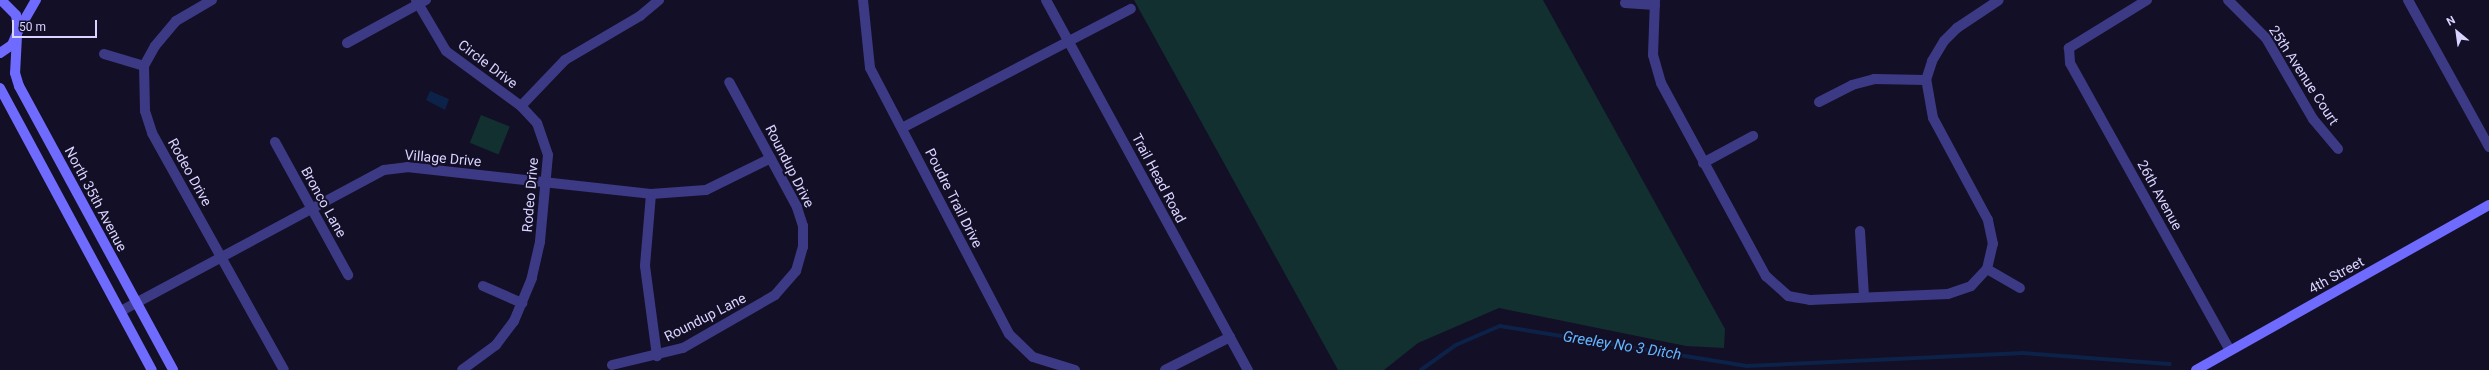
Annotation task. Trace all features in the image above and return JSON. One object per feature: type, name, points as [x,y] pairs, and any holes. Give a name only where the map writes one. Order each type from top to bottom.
[{"type":"street","points":[[1,0],[16,15],[17,34]]},
{"type":"street","points":[[0,53],[17,34],[36,0]]},
{"type":"street","points":[[104,54],[144,66],[171,26],[212,0]]},
{"type":"street","points":[[521,106],[565,60],[640,16],[659,0]]},
{"type":"street","name":"Poudre Trail Drive","points":[[863,0],[870,68],[1009,334],[1033,357],[1074,370]]},
{"type":"street","name":"Trail Head Road","points":[[1046,0],[1248,370]]},
{"type":"street","points":[[1625,3],[1655,2],[1656,71],[1703,163],[1758,263],[1780,292],[1810,300],[1955,292],[1971,286],[1986,269],[1993,244],[1988,220],[1933,118],[1926,80],[1944,41],[1957,28],[1999,0]]},
{"type":"street","name":"26th Avenue","points":[[2147,0],[2069,48],[2070,63],[2230,350]]},
{"type":"street","name":"25th Avenue Court","points":[[2228,0],[2266,38],[2313,119],[2338,149]]},
{"type":"street","points":[[2408,0],[2489,147]]},
{"type":"street","points":[[347,43],[420,2]]},
{"type":"street","name":"Circle Drive","points":[[420,2],[446,51],[457,61],[521,106]]},
{"type":"street","points":[[902,128],[1068,39],[1131,9]]},
{"type":"street","name":"North 35th Avenue","points":[[17,34],[15,73],[19,86],[173,370]]},
{"type":"street","name":"Rodeo Drive","points":[[144,66],[145,111],[152,133],[284,370]]},
{"type":"street","points":[[1819,102],[1852,85],[1874,79],[1926,80]]},
{"type":"street","name":"Roundup Drive","points":[[729,82],[771,158],[803,226],[803,248],[796,268]]},
{"type":"street","points":[[0,88],[152,370]]},
{"type":"street","name":"Rodeo Drive","points":[[462,370],[496,345],[522,303],[540,242],[546,184],[545,140],[521,106]]},
{"type":"street","points":[[1703,163],[1753,136]]},
{"type":"street","name":"Bronco Lane","points":[[275,142],[348,275]]},
{"type":"street","name":"Village Drive","points":[[121,311],[137,304],[221,257],[384,170],[407,167],[546,184],[651,194],[706,190],[771,158]]},
{"type":"street","points":[[651,194],[645,266],[657,356]]},
{"type":"street","name":"4th Street","points":[[2196,370],[2489,205]]},
{"type":"street","points":[[1860,231],[1864,297]]},
{"type":"street","name":"Roundup Lane","points":[[612,365],[657,356],[683,348],[750,311],[775,295],[796,268]]},
{"type":"street","points":[[1986,269],[2020,288]]},
{"type":"street","points":[[483,286],[522,303]]},
{"type":"street","points":[[1165,370],[1230,337]]},
{"type":"green space","points":[[1134,0],[1543,0],[1725,329],[1724,348],[1686,346],[1499,308],[1418,343],[1384,370],[1338,370]]},
{"type":"green space","points":[[481,115],[510,127],[499,154],[470,143]]},
{"type":"water","points":[[430,91],[449,99],[445,110],[426,100]]},
{"type":"waterway","name":"Greeley No 3 Ditch","points":[[1421,370],[1456,345],[1500,326],[1747,366],[2023,353],[2170,364]]}]
